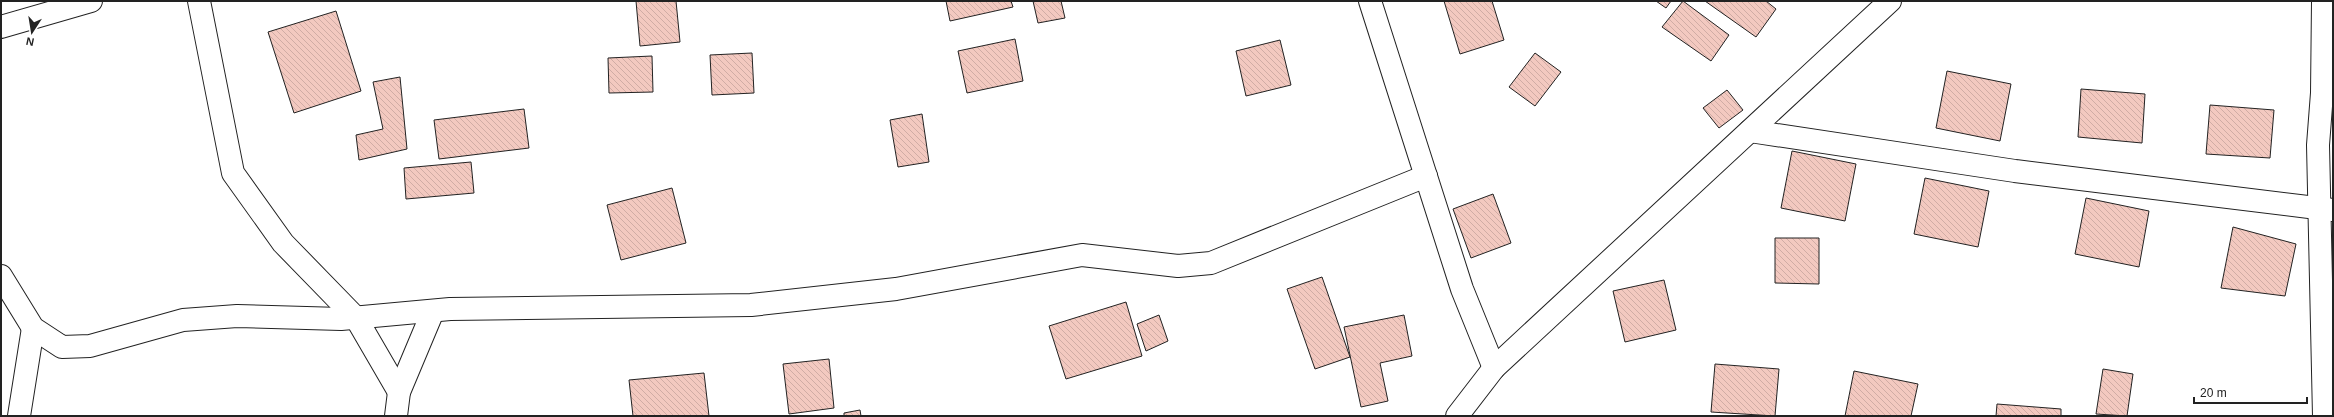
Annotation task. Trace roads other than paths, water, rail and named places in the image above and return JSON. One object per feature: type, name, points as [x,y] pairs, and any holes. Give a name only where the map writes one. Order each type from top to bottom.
[{"type":"street","points":[[1,27],[91,1]]},
{"type":"street","points":[[199,1],[233,173],[283,243],[356,318],[399,392]]},
{"type":"street","points":[[1370,1],[1462,289],[1494,368]]},
{"type":"street","points":[[1458,414],[1494,368],[1890,1]]},
{"type":"street","points":[[2323,1],[2322,93],[2318,146],[2326,209],[2324,416]]},
{"type":"street","points":[[1750,131],[2015,171],[2326,209]]},
{"type":"street","points":[[1,276],[32,328],[62,347],[90,346],[183,320],[237,316],[356,318],[434,311],[751,305],[896,289],[1082,254],[1178,266],[1211,263],[1426,176]]},
{"type":"street","points":[[396,416],[399,392],[434,311]]},
{"type":"street","points":[[19,416],[32,328]]},
{"type":"street","points":[[1458,414],[1481,416]]}]
